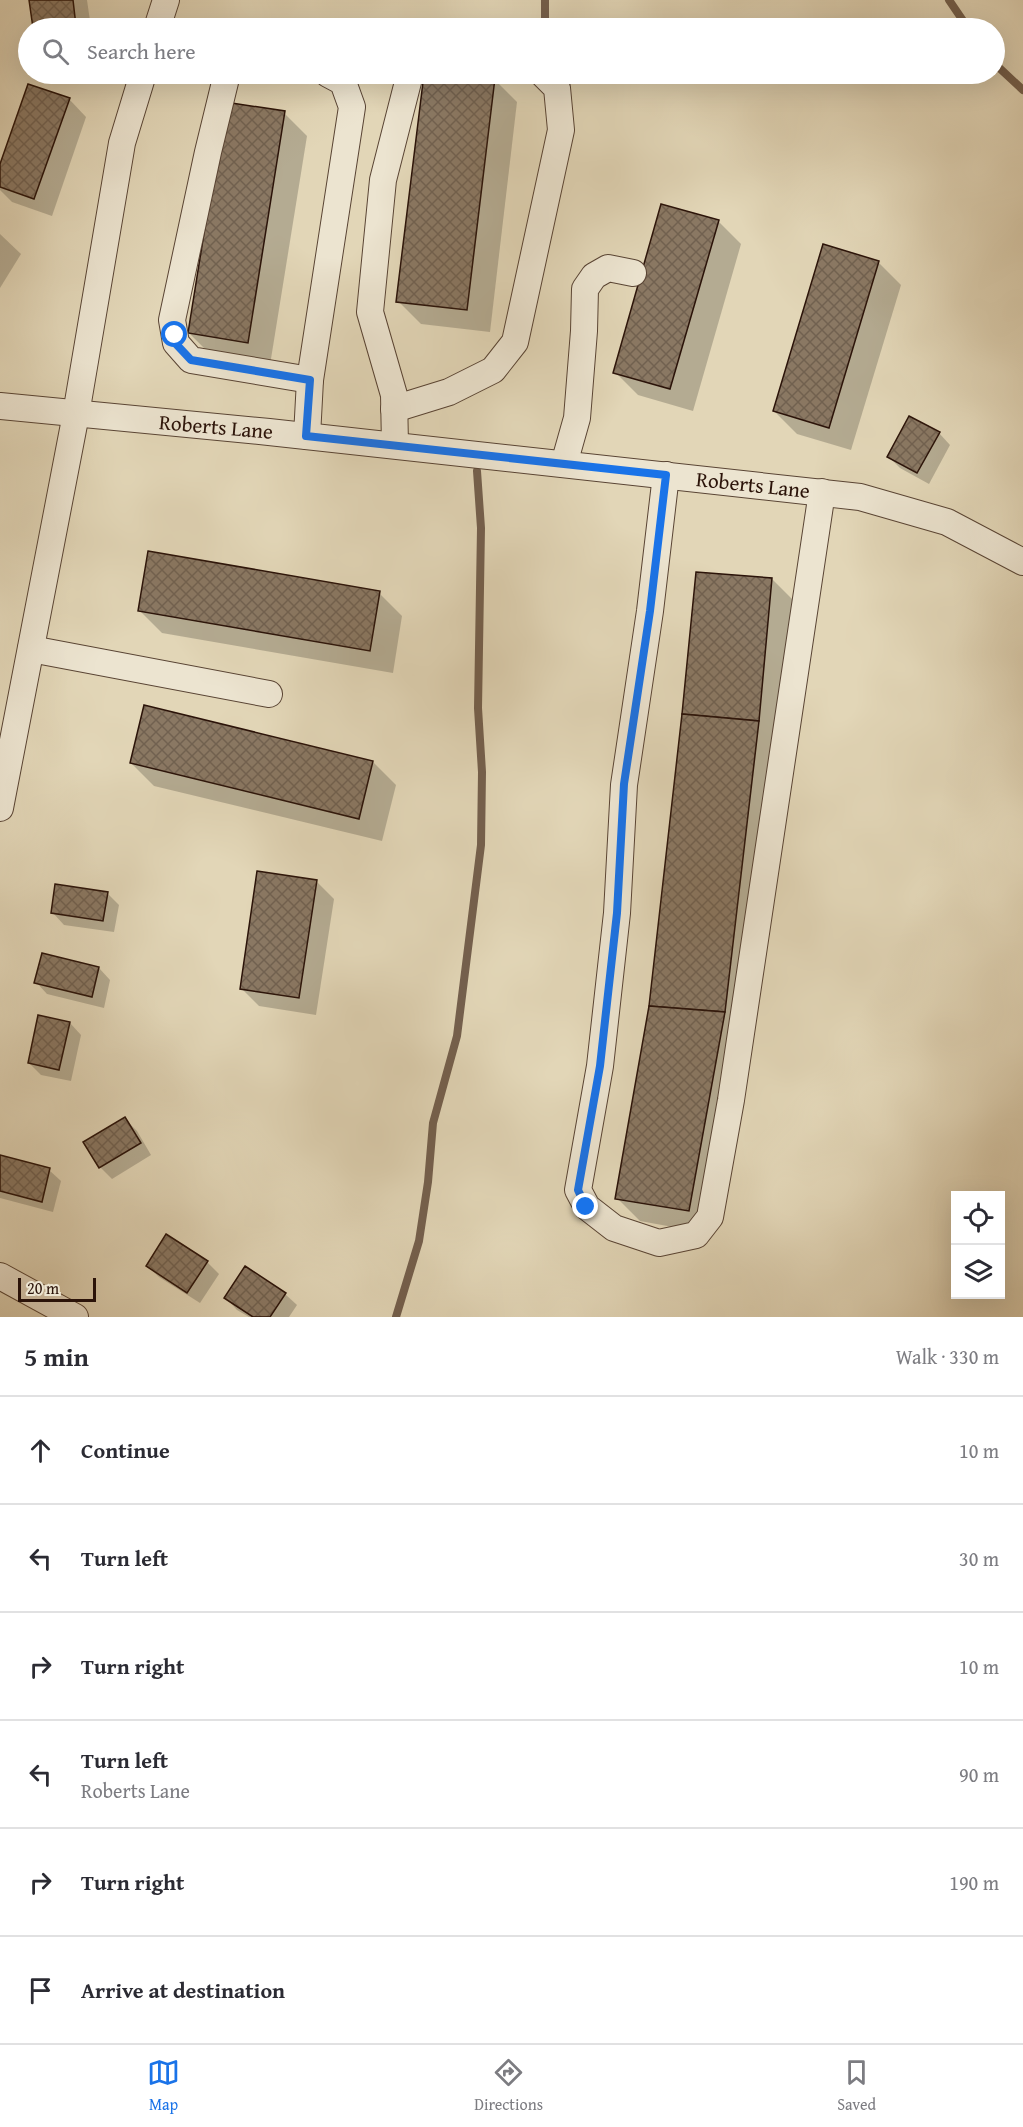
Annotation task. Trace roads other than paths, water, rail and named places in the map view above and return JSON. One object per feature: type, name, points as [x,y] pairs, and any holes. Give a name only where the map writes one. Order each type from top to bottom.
[{"type":"street","points":[[160,18],[166,0]]},
{"type":"street","points":[[0,808],[76,414],[122,143],[140,84]]},
{"type":"street","points":[[225,84],[172,320],[176,344],[191,360],[310,380]]},
{"type":"street","points":[[306,436],[310,380],[352,106],[345,84]]},
{"type":"street","points":[[395,445],[394,395],[370,312],[383,180],[407,84]]},
{"type":"street","points":[[394,409],[450,392],[493,370],[515,342],[561,130],[557,88],[553,84]]},
{"type":"street","points":[[564,464],[577,418],[585,289],[594,276],[608,268],[633,273]]},
{"type":"street","name":"Roberts Lane","points":[[0,406],[395,445],[860,497],[947,522],[1023,562]]},
{"type":"street","points":[[666,475],[650,611],[624,784],[617,913],[600,1066],[578,1190],[586,1207],[614,1228],[658,1243],[696,1235],[710,1217],[731,1100],[822,492]]},
{"type":"street","points":[[31,649],[269,694]]},
{"type":"street","points":[[0,1276],[75,1317]]},
{"type":"waterway","points":[[545,0],[545,18]]},
{"type":"waterway","points":[[949,0],[961,18]]},
{"type":"waterway","points":[[1005,73],[1023,90]]},
{"type":"waterway","points":[[396,1317],[419,1241],[428,1182],[433,1123],[457,1036],[481,845],[482,772],[478,708],[481,528],[477,471]]}]
